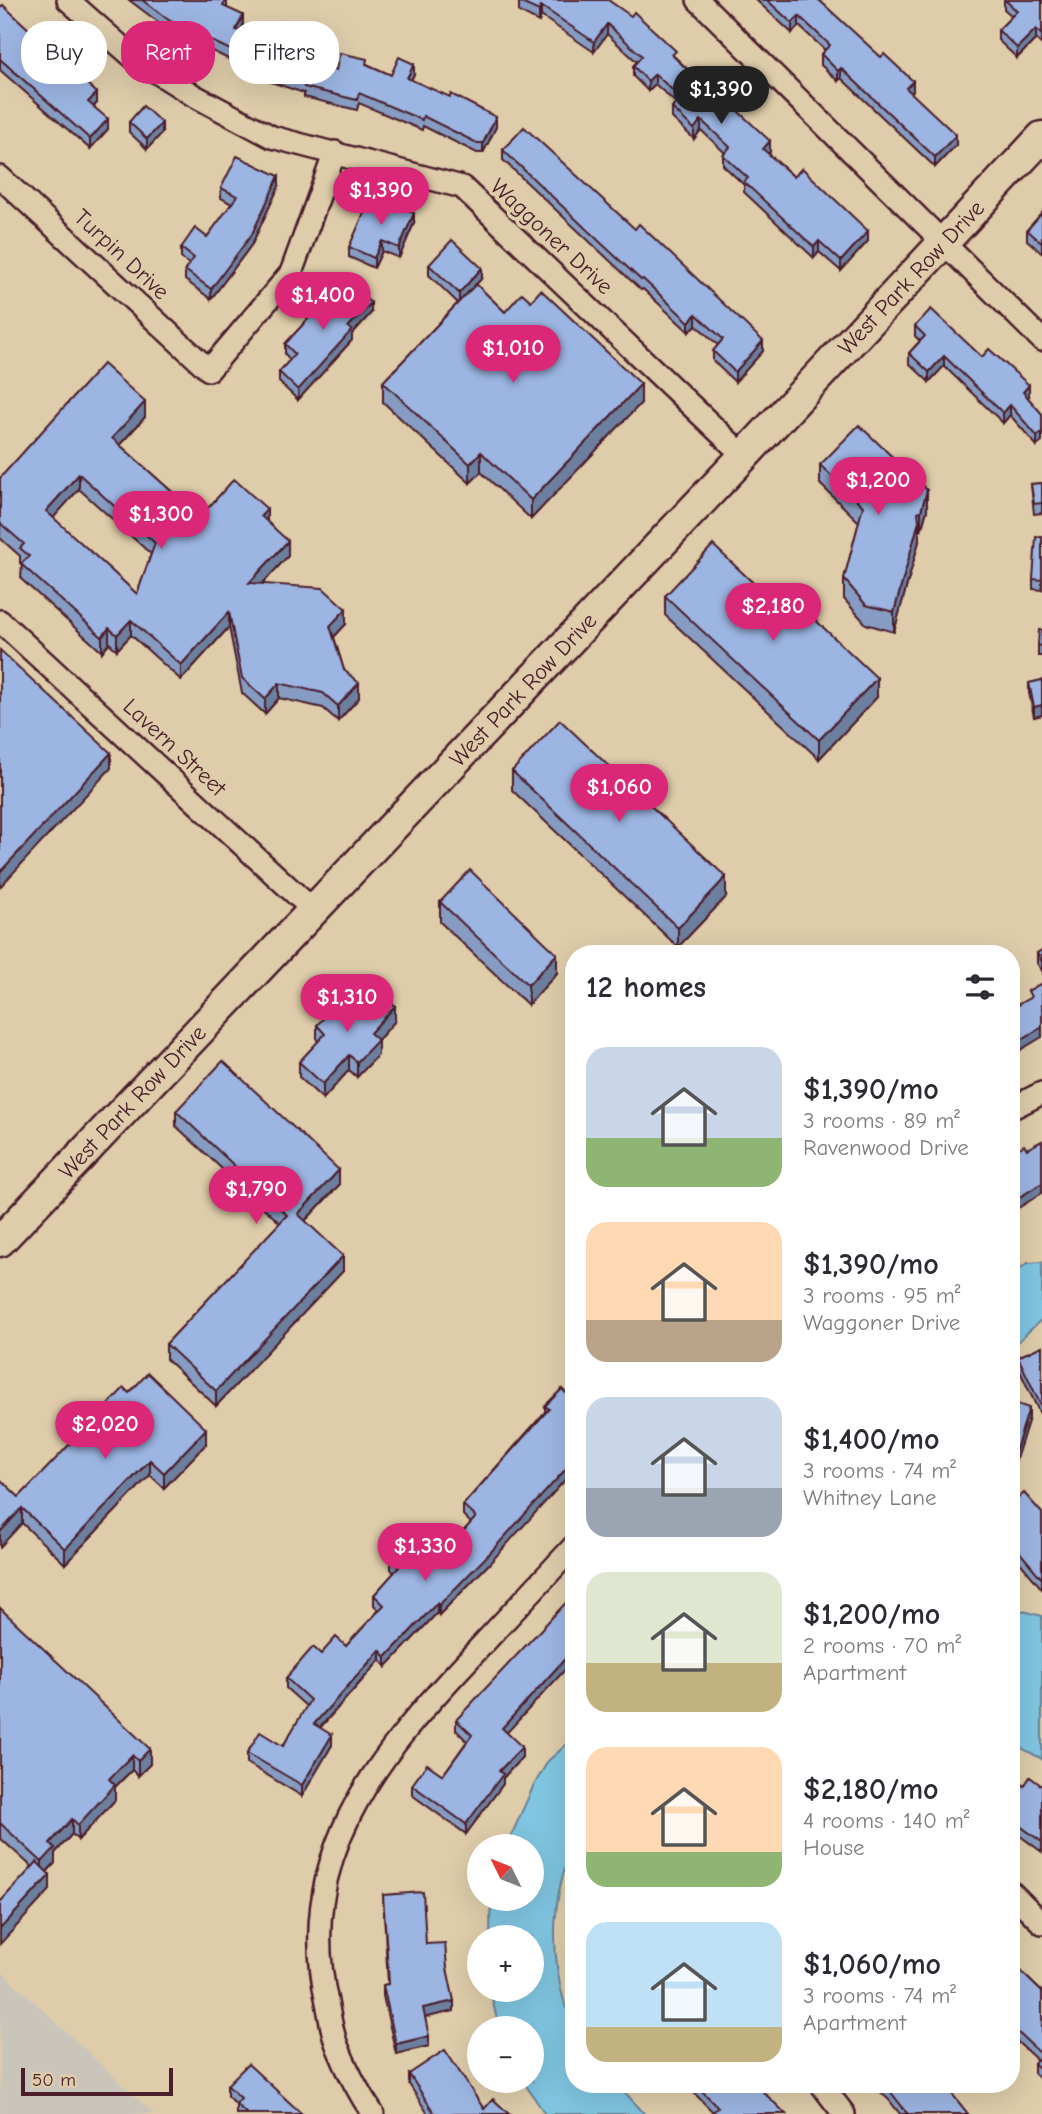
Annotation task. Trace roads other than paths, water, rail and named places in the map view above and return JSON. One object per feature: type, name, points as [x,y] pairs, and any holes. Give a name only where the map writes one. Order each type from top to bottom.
[{"type":"main road","name":"West Park Row Drive","points":[[0,1241],[744,456],[1042,136]]},
{"type":"street","name":"Waggoner Drive","points":[[68,0],[134,58],[193,95],[272,137],[462,187],[744,456]]},
{"type":"street","points":[[698,0],[1042,340]]},
{"type":"street","name":"Turpin Drive","points":[[0,177],[209,370],[291,273],[335,152]]},
{"type":"street","name":"Lavern Street","points":[[0,621],[314,911]]},
{"type":"street","points":[[1020,1104],[1042,1093]]},
{"type":"street","points":[[373,2114],[337,2047],[322,1979],[319,1915],[331,1861],[346,1822],[373,1774],[412,1720],[565,1556]]},
{"type":"street","points":[[1020,1901],[1042,1923]]},
{"type":"street","points":[[828,2093],[844,2114]]},
{"type":"water","points":[[1042,1262],[1042,1319],[1020,1340],[1020,1268],[1028,1263]]},
{"type":"water","points":[[1020,1610],[1042,1616],[1042,1759],[1020,1747]]},
{"type":"water","points":[[565,1746],[565,1868],[557,1904],[555,1945],[565,2005],[565,2093],[625,2093],[645,2114],[545,2114],[531,2093],[544,2093],[544,2016],[496,2016],[493,2002],[544,2002],[544,1925],[490,1925],[491,1911],[544,1911],[544,1834],[512,1834],[548,1761]]}]
